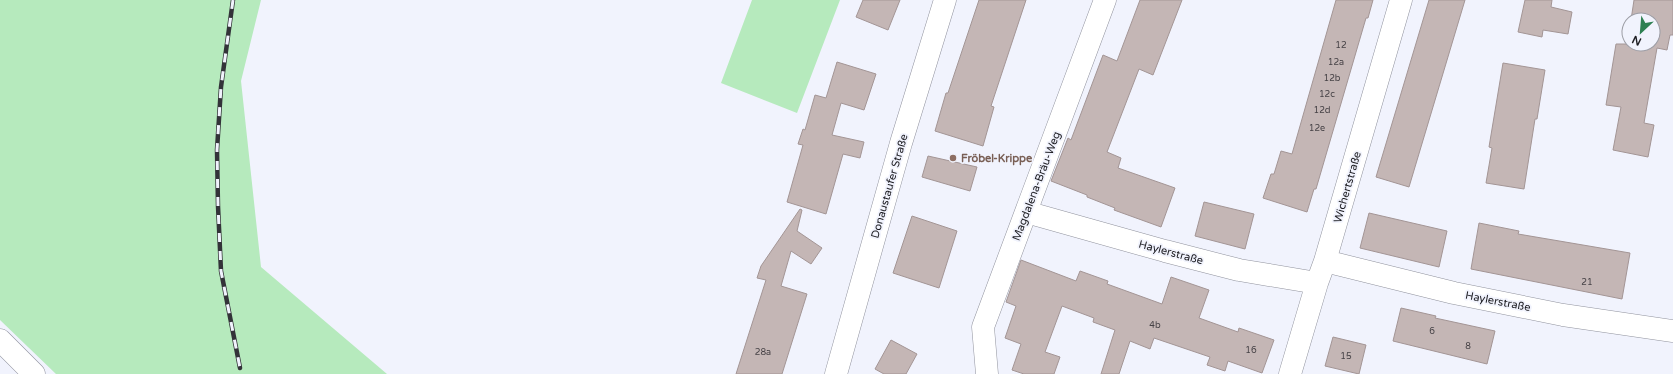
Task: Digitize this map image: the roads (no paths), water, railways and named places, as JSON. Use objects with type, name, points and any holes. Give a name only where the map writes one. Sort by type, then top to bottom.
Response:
[{"type":"street","name":"Donaustaufer Straße","points":[[836,374],[901,143],[945,0]]},
{"type":"street","name":"Magdalena-Bräu-Weg","points":[[986,374],[983,327],[997,286],[1105,0]]},
{"type":"street","name":"Wichertstraße","points":[[1290,374],[1402,0]]},
{"type":"street","name":"Haylerstraße","points":[[1026,212],[1239,270],[1317,283]]},
{"type":"street","name":"Haylerstraße","points":[[1325,261],[1454,292],[1563,315],[1673,331]]},
{"type":"street","points":[[0,340],[34,374]]},
{"type":"railway","points":[[233,0],[221,87],[217,150],[218,206],[221,271],[240,368]]},
{"type":"place","name":"Fröbel-Krippe","points":[[953,158]]}]
